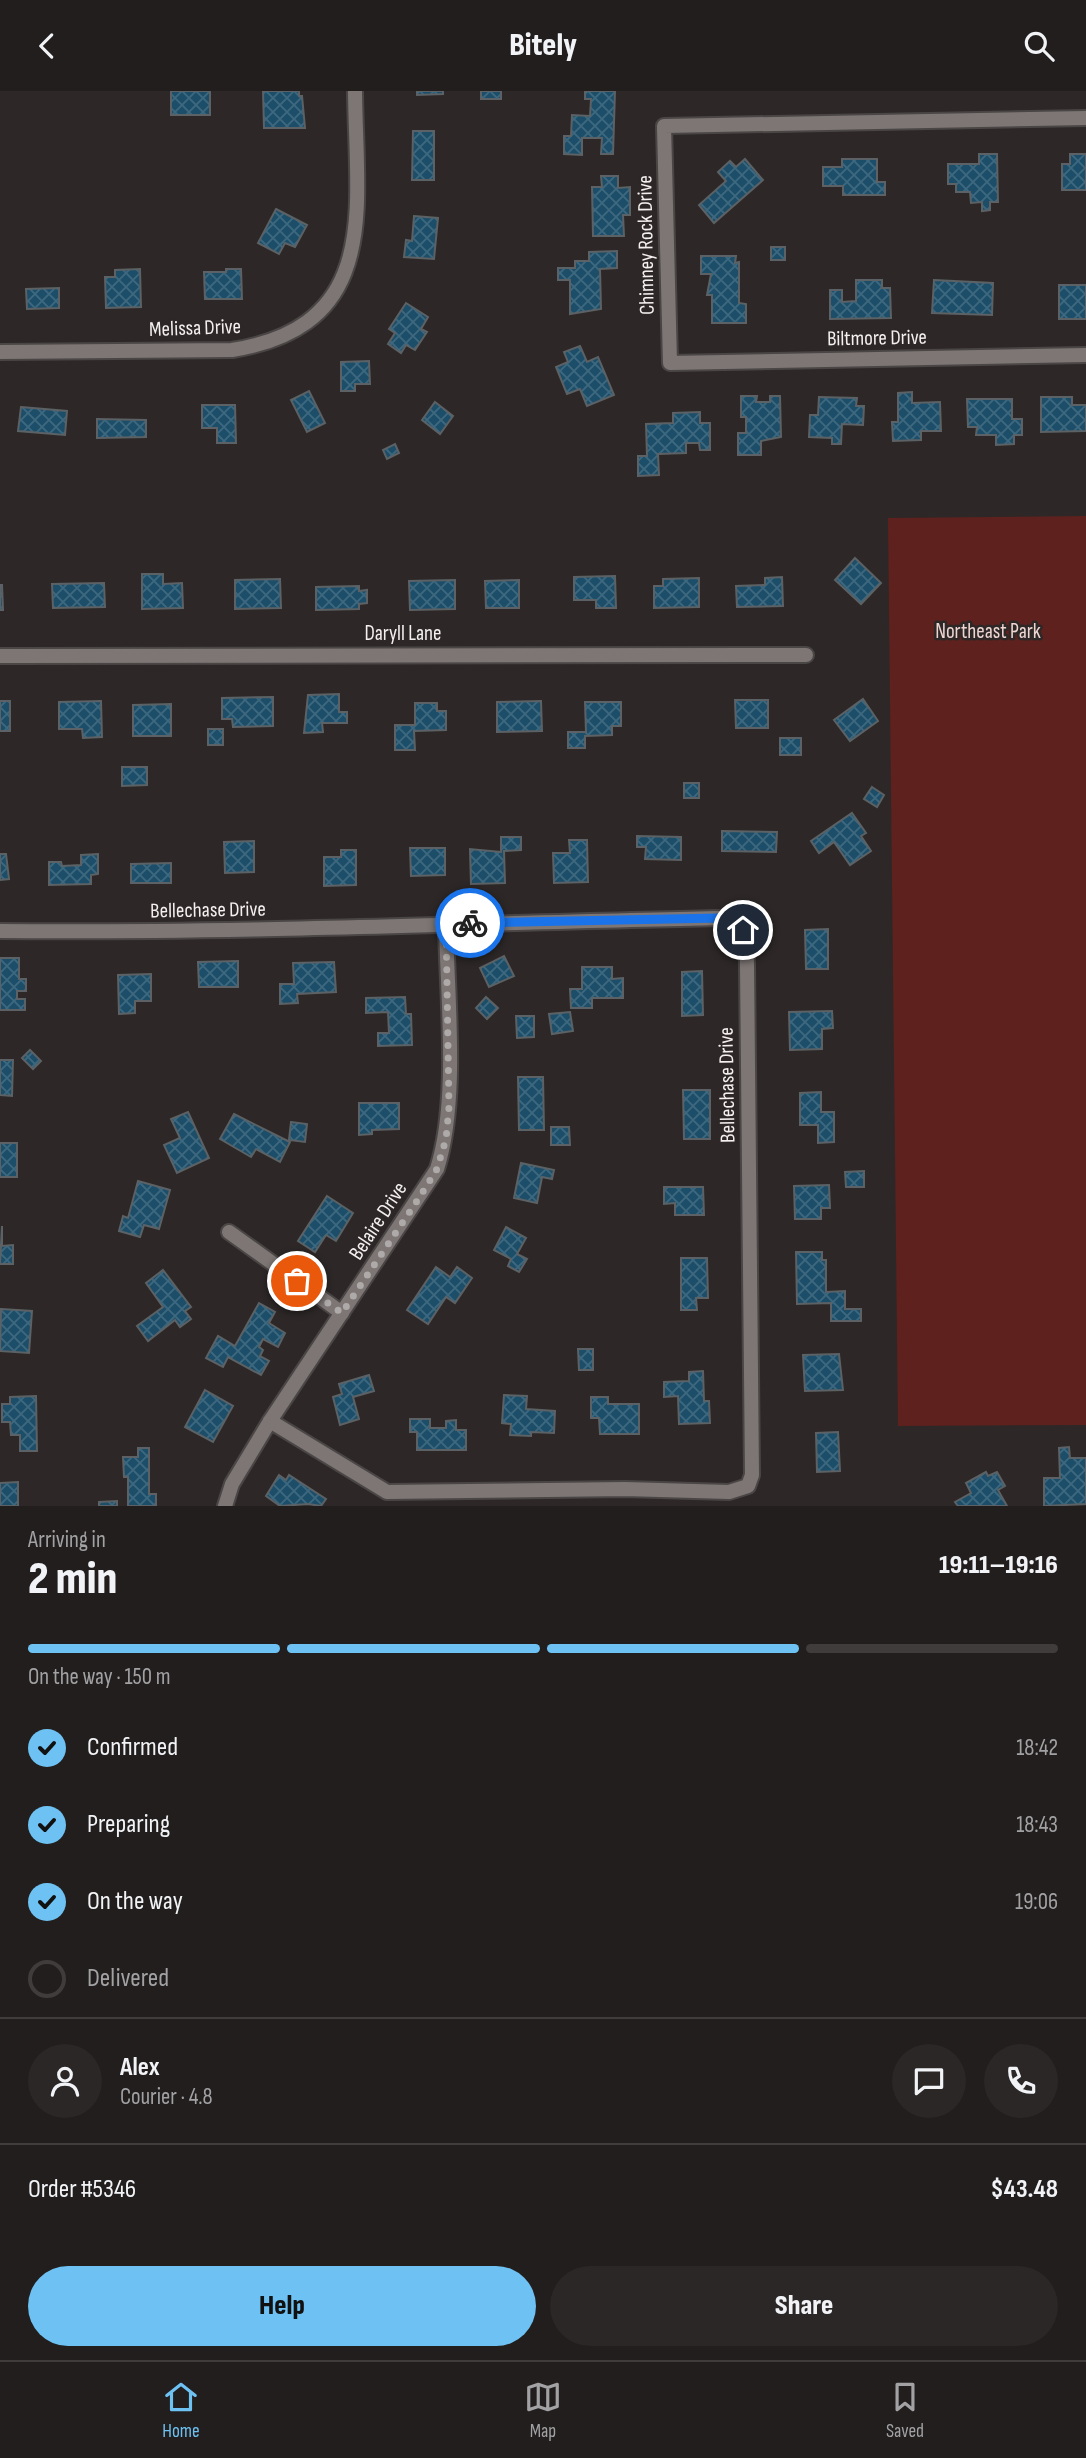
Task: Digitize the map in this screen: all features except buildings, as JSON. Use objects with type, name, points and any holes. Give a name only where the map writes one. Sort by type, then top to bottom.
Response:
[{"type":"street","name":"Melissa Drive","points":[[0,352],[232,350],[258,346],[303,327],[332,298],[352,258],[355,91]]},
{"type":"street","name":"Chimney Rock Drive","points":[[670,363],[664,126],[1086,118]]},
{"type":"street","name":"Biltmore Drive","points":[[670,363],[1086,355]]},
{"type":"street","name":"Daryll Lane","points":[[0,656],[806,655]]},
{"type":"street","name":"Bellechase Drive","points":[[0,931],[192,933],[446,923],[719,918],[736,923],[743,930],[747,964],[751,1266],[752,1475],[748,1486],[729,1492],[625,1489],[387,1492],[270,1421]]},
{"type":"street","name":"Belaire Drive","points":[[225,1506],[232,1484],[270,1421],[437,1169],[446,1139],[449,1107],[446,923]]},
{"type":"street","points":[[229,1232],[342,1313]]},
{"type":"green space","name":"Northeast Park","points":[[1086,516],[1086,1425],[898,1426],[888,518]]},
{"type":"way so far","points":[[297,1281],[342,1313],[437,1169],[446,1139],[449,1107],[446,923],[470,923]]},
{"type":"route","points":[[470,923],[719,918],[736,923],[743,930]]}]
